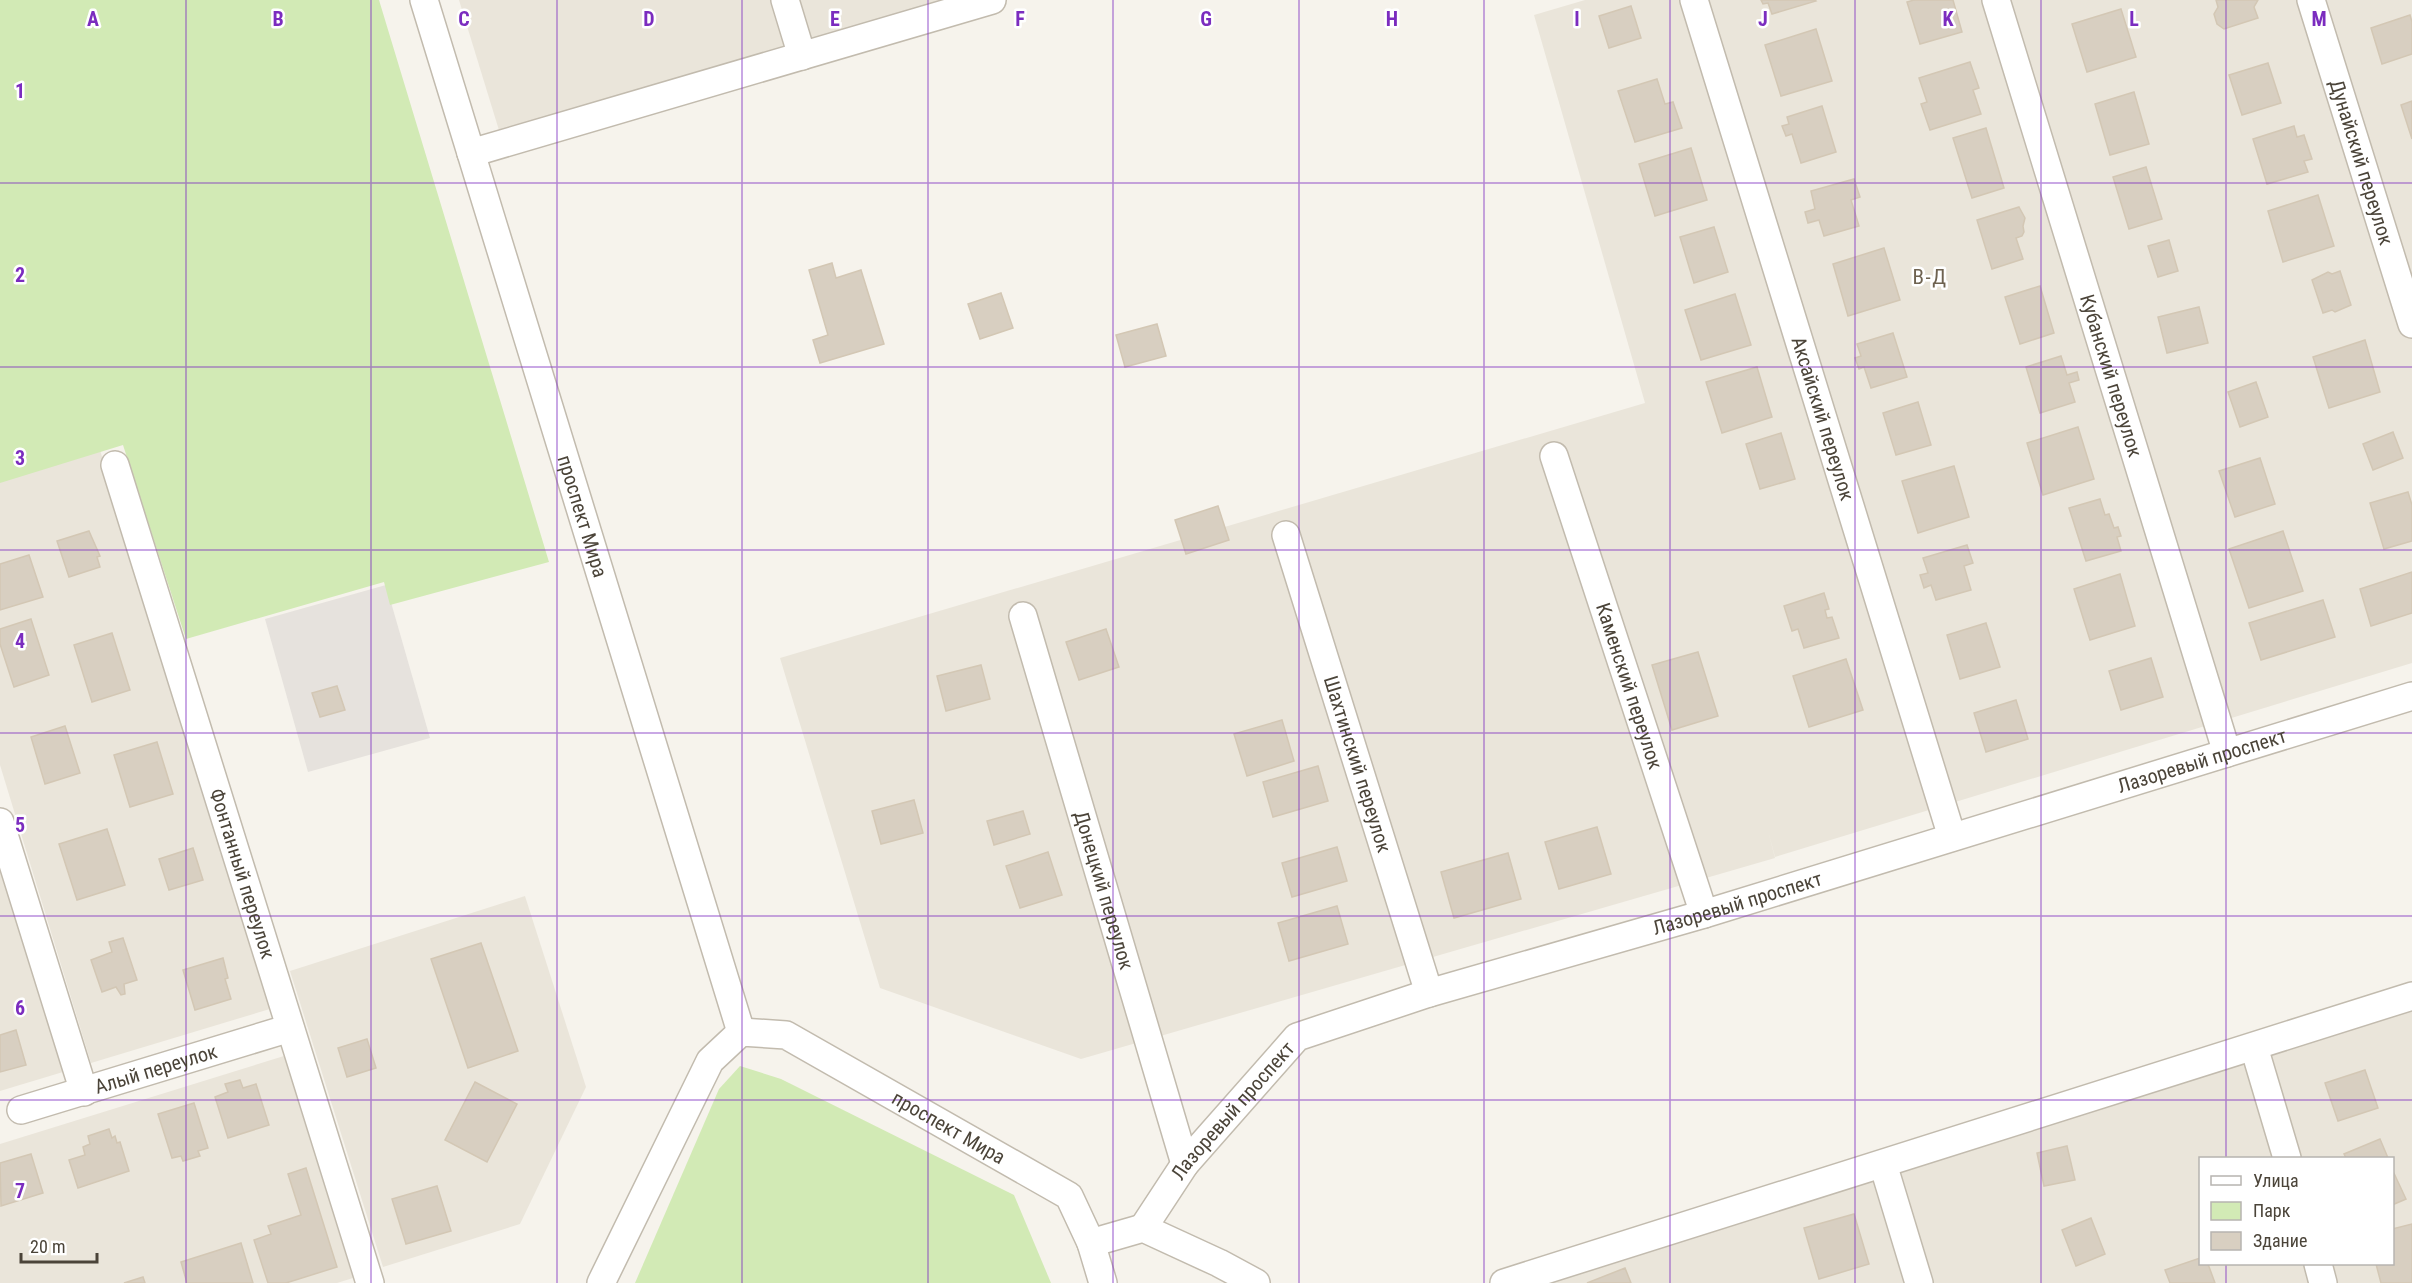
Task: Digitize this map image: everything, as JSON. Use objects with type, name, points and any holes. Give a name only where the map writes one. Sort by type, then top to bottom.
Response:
[{"type":"street","name":"проспект Мира","points":[[424,0],[741,1032],[786,1035],[1069,1196],[1091,1243],[1102,1283]]},
{"type":"street","points":[[785,0],[802,56]]},
{"type":"street","points":[[471,153],[992,0]]},
{"type":"street","name":"Аксайский переулок","points":[[1694,0],[1952,837]]},
{"type":"street","name":"Кубанский переулок","points":[[1996,0],[2227,753]]},
{"type":"street","name":"Дунайский переулок","points":[[2311,0],[2412,324]]},
{"type":"street","name":"Каменский переулок","points":[[1554,456],[1704,914]]},
{"type":"street","name":"Фонтанный переулок","points":[[115,465],[369,1283]]},
{"type":"street","name":"Шахтинский переулок","points":[[1287,535],[1428,993]]},
{"type":"street","name":"Донецкий переулок","points":[[1023,616],[1185,1164]]},
{"type":"street","name":"Лазоревый проспект","points":[[1143,1228],[1185,1164],[1297,1037],[1428,993],[1704,914],[2412,696]]},
{"type":"street","points":[[0,822],[84,1092]]},
{"type":"street","points":[[1515,1282],[2412,996]]},
{"type":"street","name":"Алый переулок","points":[[21,1110],[290,1028]]},
{"type":"street","points":[[600,1283],[710,1062],[741,1032]]},
{"type":"street","points":[[2254,1047],[2287,1157]]},
{"type":"street","points":[[1883,1164],[1920,1283]]},
{"type":"street","points":[[1091,1243],[1143,1228],[1247,1280]]},
{"type":"street","points":[[2319,1265],[2324,1283]]},
{"type":"shaded area","points":[[459,0],[970,0],[502,140]]},
{"type":"shaded area","points":[[1585,0],[2412,0],[2412,663],[1775,857],[1768,831],[1775,858],[1081,1059],[880,988],[780,658],[1645,403],[1534,15]]},
{"type":"shaded area","points":[[100,450],[270,1009],[91,1063],[0,765],[0,480]]},
{"type":"shaded area","points":[[386,585],[430,738],[308,772],[265,619]]},
{"type":"shaded area","points":[[0,867],[63,1072],[0,1091]]},
{"type":"shaded area","points":[[525,896],[586,1087],[520,1224],[383,1267],[290,971]]},
{"type":"shaded area","points":[[2412,1006],[2412,1283],[1551,1283],[1549,1275]]},
{"type":"shaded area","points":[[284,1056],[353,1278],[337,1283],[0,1283],[0,1144]]},
{"type":"green space","points":[[0,0],[379,0],[549,562],[390,605],[384,582],[186,639],[123,445],[0,483]]},
{"type":"green space","points":[[740,1066],[781,1079],[1014,1195],[1051,1283],[635,1283],[719,1089]]},
{"type":"building","points":[[1761,0],[1816,1],[1772,14],[1768,3],[1763,4]]},
{"type":"building","points":[[1953,0],[1962,32],[1920,44],[1907,2]]},
{"type":"building","points":[[2216,0],[2258,0],[2254,7],[2258,18],[2224,29],[2217,24],[2214,14],[2218,7]]},
{"type":"building","points":[[1631,6],[1641,38],[1609,48],[1599,16]]},
{"type":"building","points":[[2121,9],[2136,57],[2087,72],[2072,24]]},
{"type":"building","points":[[2410,15],[2412,54],[2382,64],[2371,28]]},
{"type":"building","points":[[1816,29],[1832,81],[1781,96],[1765,45]]},
{"type":"building","points":[[1970,62],[1979,88],[1973,90],[1981,114],[1930,130],[1921,104],[1927,102],[1919,78]]},
{"type":"building","points":[[2268,63],[2281,103],[2242,115],[2229,75]]},
{"type":"building","points":[[1657,79],[1665,104],[1673,102],[1682,128],[1635,142],[1618,91]]},
{"type":"building","points":[[2134,92],[2149,144],[2110,155],[2095,104]]},
{"type":"building","points":[[2412,101],[2412,139],[2401,105]]},
{"type":"building","points":[[1822,106],[1836,152],[1801,163],[1792,134],[1786,136],[1782,126],[1789,124],[1787,117]]},
{"type":"building","points":[[2294,126],[2297,137],[2304,135],[2312,159],[2304,161],[2308,172],[2267,184],[2253,139]]},
{"type":"building","points":[[1986,128],[2004,188],[1972,198],[1953,138]]},
{"type":"building","points":[[1691,148],[1707,200],[1655,216],[1639,164]]},
{"type":"building","points":[[2146,167],[2162,219],[2129,229],[2113,177]]},
{"type":"building","points":[[1854,179],[1860,197],[1851,200],[1859,226],[1824,236],[1819,220],[1808,223],[1805,212],[1815,209],[1811,191]]},
{"type":"building","points":[[2318,195],[2334,246],[2283,262],[2268,211]]},
{"type":"building","points":[[2019,207],[2025,218],[2024,232],[2022,236],[2016,238],[2023,259],[1992,269],[1977,220]]},
{"type":"building","points":[[1714,227],[1728,272],[1694,283],[1680,237]]},
{"type":"building","points":[[2169,240],[2178,271],[2158,277],[2148,246]]},
{"type":"building","points":[[1884,248],[1900,300],[1848,316],[1833,264]]},
{"type":"building","points":[[832,263],[836,278],[861,270],[884,344],[820,363],[813,340],[828,335],[809,270]]},
{"type":"building","points":[[2340,271],[2351,305],[2335,312],[2332,310],[2323,313],[2312,280],[2328,272],[2332,274]]},
{"type":"building","points":[[2040,286],[2054,333],[2020,344],[2005,297]]},
{"type":"building","points":[[1001,293],[1013,328],[980,339],[968,304]]},
{"type":"building","points":[[1735,294],[1751,345],[1701,360],[1685,310]]},
{"type":"building","points":[[2199,307],[2208,343],[2167,353],[2158,317]]},
{"type":"building","points":[[1157,324],[1166,356],[1125,367],[1116,335]]},
{"type":"building","points":[[1893,333],[1907,377],[1871,388],[1864,367],[1859,369],[1855,358],[1861,356],[1857,344]]},
{"type":"building","points":[[2365,340],[2380,392],[2329,408],[2313,357]]},
{"type":"building","points":[[2061,356],[2067,375],[2077,372],[2079,380],[2069,383],[2075,402],[2040,413],[2026,367]]},
{"type":"building","points":[[1757,367],[1772,417],[1722,433],[1706,382]]},
{"type":"building","points":[[2256,382],[2268,417],[2240,427],[2228,392]]},
{"type":"building","points":[[1918,402],[1931,445],[1896,455],[1883,413]]},
{"type":"building","points":[[2078,427],[2094,479],[2043,495],[2027,443]]},
{"type":"building","points":[[2393,432],[2403,458],[2373,470],[2363,444]]},
{"type":"building","points":[[1781,433],[1795,479],[1760,489],[1746,444]]},
{"type":"building","points":[[2260,458],[2275,504],[2235,517],[2219,471]]},
{"type":"building","points":[[1954,466],[1969,517],[1918,533],[1902,481]]},
{"type":"building","points":[[2408,492],[2412,505],[2412,541],[2384,549],[2370,503]]},
{"type":"building","points":[[2100,499],[2105,515],[2109,514],[2114,528],[2118,527],[2121,536],[2117,537],[2121,551],[2086,561],[2069,508]]},
{"type":"building","points":[[1218,506],[1229,540],[1186,554],[1175,520]]},
{"type":"building","points":[[89,531],[100,556],[97,557],[100,567],[69,577],[57,541]]},
{"type":"building","points":[[2283,531],[2303,591],[2249,608],[2229,549]]},
{"type":"building","points":[[1967,545],[1973,563],[1964,566],[1971,590],[1936,600],[1931,585],[1924,588],[1920,575],[1928,573],[1923,558]]},
{"type":"building","points":[[29,555],[43,597],[0,610],[0,564]]},
{"type":"building","points":[[2412,572],[2412,613],[2371,626],[2360,589]]},
{"type":"building","points":[[2120,574],[2135,626],[2090,640],[2074,589]]},
{"type":"building","points":[[1824,593],[1829,609],[1825,610],[1827,618],[1832,617],[1839,638],[1804,648],[1798,629],[1792,631],[1784,606]]},
{"type":"building","points":[[2323,600],[2335,637],[2261,660],[2249,623]]},
{"type":"building","points":[[31,619],[49,675],[14,687],[0,644],[0,629]]},
{"type":"building","points":[[1986,623],[2000,667],[1960,679],[1947,635]]},
{"type":"building","points":[[1106,629],[1119,667],[1079,680],[1066,642]]},
{"type":"building","points":[[112,633],[130,690],[92,702],[74,645]]},
{"type":"building","points":[[1698,652],[1718,716],[1672,730],[1652,665]]},
{"type":"building","points":[[2151,658],[2163,697],[2121,710],[2109,671]]},
{"type":"building","points":[[1846,659],[1863,710],[1809,727],[1793,676]]},
{"type":"building","points":[[981,665],[990,699],[946,711],[937,676]]},
{"type":"building","points":[[337,686],[345,710],[320,717],[312,693]]},
{"type":"building","points":[[2016,700],[2028,739],[1986,752],[1974,713]]},
{"type":"building","points":[[1282,720],[1294,761],[1247,776],[1234,734]]},
{"type":"building","points":[[65,726],[80,773],[45,784],[31,737]]},
{"type":"building","points":[[157,742],[173,794],[130,807],[114,755]]},
{"type":"building","points":[[1318,766],[1328,801],[1273,817],[1263,782]]},
{"type":"building","points":[[914,800],[923,833],[881,844],[872,811]]},
{"type":"building","points":[[1023,811],[1030,834],[994,845],[987,821]]},
{"type":"building","points":[[1597,827],[1611,874],[1559,889],[1545,842]]},
{"type":"building","points":[[107,829],[125,885],[77,900],[59,844]]},
{"type":"building","points":[[1337,847],[1347,881],[1292,897],[1282,863]]},
{"type":"building","points":[[193,848],[203,880],[169,890],[159,859]]},
{"type":"building","points":[[1048,852],[1062,895],[1020,908],[1006,866]]},
{"type":"building","points":[[1508,853],[1521,899],[1454,918],[1441,872]]},
{"type":"building","points":[[1337,906],[1348,944],[1289,961],[1278,923]]},
{"type":"building","points":[[123,938],[137,980],[124,984],[125,994],[121,995],[116,987],[102,992],[91,960],[112,952],[109,942]]},
{"type":"building","points":[[481,943],[518,1051],[468,1068],[431,959]]},
{"type":"building","points":[[223,958],[228,978],[225,979],[231,999],[195,1010],[183,970]]},
{"type":"building","points":[[16,1030],[26,1065],[0,1072],[0,1035]]},
{"type":"building","points":[[367,1039],[376,1068],[347,1077],[338,1048]]},
{"type":"building","points":[[2365,1070],[2378,1108],[2338,1121],[2325,1083]]},
{"type":"building","points":[[240,1080],[243,1088],[256,1084],[269,1125],[228,1138],[215,1097],[228,1092],[225,1084]]},
{"type":"building","points":[[475,1082],[517,1104],[487,1162],[445,1140]]},
{"type":"building","points":[[194,1103],[208,1148],[198,1151],[200,1156],[183,1161],[181,1156],[172,1158],[158,1114]]},
{"type":"building","points":[[109,1129],[112,1138],[115,1136],[117,1143],[120,1142],[129,1171],[78,1188],[69,1160],[85,1155],[83,1147],[90,1144],[88,1136]]},
{"type":"building","points":[[2380,1139],[2388,1157],[2346,1157],[2344,1154]]},
{"type":"building","points":[[2067,1146],[2075,1180],[2044,1186],[2037,1153]]},
{"type":"building","points":[[31,1154],[43,1193],[1,1206],[0,1163]]},
{"type":"building","points":[[306,1168],[337,1267],[286,1283],[268,1283],[254,1240],[271,1234],[268,1226],[301,1215],[288,1174]]},
{"type":"building","points":[[2394,1173],[2406,1199],[2394,1204]]},
{"type":"building","points":[[437,1186],[451,1231],[406,1244],[392,1199]]},
{"type":"building","points":[[1854,1214],[1869,1264],[1819,1279],[1804,1228]]},
{"type":"building","points":[[2091,1218],[2105,1254],[2076,1266],[2062,1230]]},
{"type":"building","points":[[2412,1224],[2412,1283],[2381,1283],[2376,1265],[2394,1265],[2394,1228]]},
{"type":"building","points":[[241,1243],[253,1283],[187,1283],[181,1262]]},
{"type":"building","points":[[2199,1258],[2199,1265],[2208,1265],[2215,1283],[2170,1283],[2165,1270]]},
{"type":"building","points":[[1625,1268],[1631,1283],[1587,1283]]},
{"type":"building","points":[[143,1277],[145,1283],[124,1283]]},
{"type":"district","name":"В-Д","points":[[1930,277]]}]
